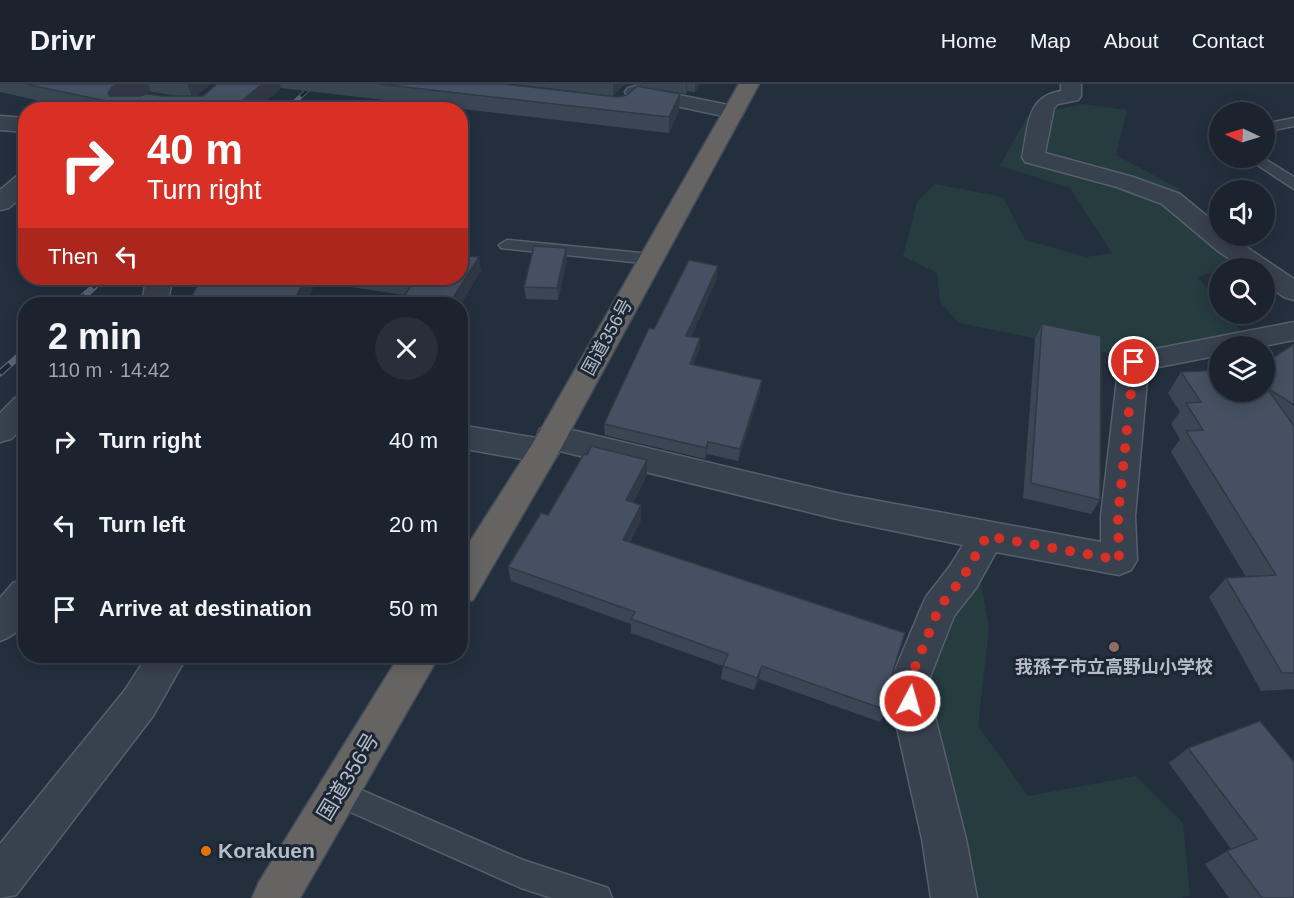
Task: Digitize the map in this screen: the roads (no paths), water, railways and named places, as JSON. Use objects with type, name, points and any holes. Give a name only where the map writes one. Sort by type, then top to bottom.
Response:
[{"type":"highway","name":"国道356号","points":[[468,576],[547,444],[749,84]]},
{"type":"highway","name":"国道356号","points":[[275,898],[416,663]]},
{"type":"street","points":[[1071,84],[1071,96],[1051,99],[1044,106],[1033,157],[1125,182],[1171,199],[1227,246],[1245,258]]},
{"type":"street","points":[[619,105],[631,92],[733,112]]},
{"type":"street","points":[[0,123],[18,124]]},
{"type":"street","points":[[1275,278],[1294,291]]},
{"type":"street","points":[[468,437],[547,444],[841,507],[1119,560],[1118,516],[1134,362],[1294,331]]},
{"type":"street","points":[[0,431],[18,414]]},
{"type":"street","points":[[954,898],[944,839],[910,701],[909,682],[939,608],[963,577],[987,536]]},
{"type":"street","points":[[0,625],[18,604]]},
{"type":"street","points":[[0,879],[139,703],[164,663]]},
{"type":"lane","points":[[1275,126],[1294,122]]},
{"type":"lane","points":[[1269,168],[1294,184]]},
{"type":"lane","points":[[507,245],[651,259]]},
{"type":"lane","points":[[338,793],[521,874],[598,898]]},
{"type":"railway","points":[[295,102],[314,84]]},
{"type":"railway","points":[[93,288],[96,285]]},
{"type":"railway","points":[[83,297],[94,287]]},
{"type":"railway","points":[[0,373],[18,357]]},
{"type":"place","name":"我孫子市立高野山小学校","points":[[1114,647]]},
{"type":"place","name":"Korakuen","points":[[206,851]]}]
